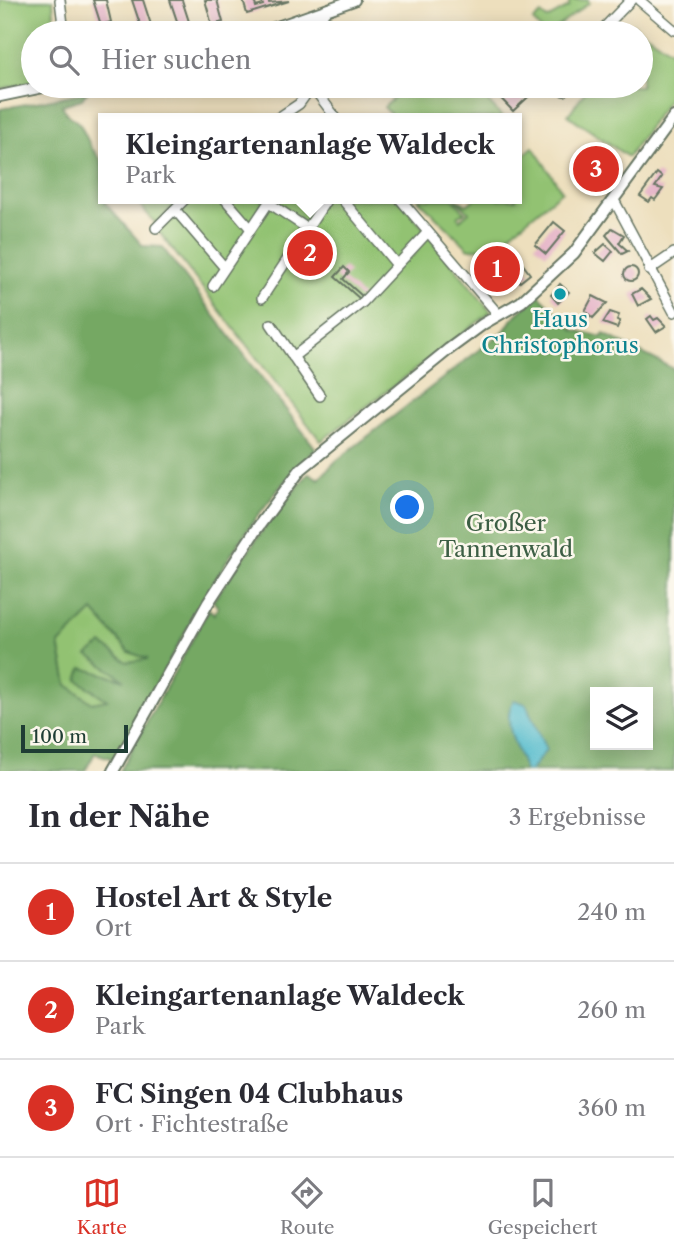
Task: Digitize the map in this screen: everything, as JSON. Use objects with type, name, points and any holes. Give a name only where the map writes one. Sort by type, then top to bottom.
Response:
[{"type":"main road","points":[[309,21],[324,11],[354,0]]},
{"type":"main road","points":[[0,96],[21,91]]},
{"type":"main road","points":[[113,771],[208,603],[254,531],[301,469],[449,349],[498,314],[521,302],[574,253],[671,122]]},
{"type":"street","points":[[60,0],[63,21]]},
{"type":"street","points":[[611,21],[631,0]]},
{"type":"street","points":[[639,0],[674,30]]},
{"type":"street","points":[[286,113],[303,98]]},
{"type":"street","points":[[320,98],[329,113]]},
{"type":"street","points":[[614,201],[674,312]]},
{"type":"street","points":[[156,228],[180,204]]},
{"type":"street","points":[[229,204],[251,229]]},
{"type":"street","points":[[213,286],[268,204]]},
{"type":"street","points":[[274,204],[308,229]]},
{"type":"street","points":[[262,298],[324,204]]},
{"type":"street","points":[[346,204],[397,265]]},
{"type":"street","points":[[404,204],[498,314]]},
{"type":"street","points":[[177,212],[225,268]]},
{"type":"street","points":[[293,358],[363,302],[428,232]]},
{"type":"street","points":[[649,270],[674,253]]},
{"type":"street","points":[[271,324],[320,396]]},
{"type":"green space","points":[[0,0],[53,0],[54,21],[21,21],[21,85],[0,89]]},
{"type":"green space","points":[[569,0],[588,0],[589,3],[566,21],[533,21],[541,14],[547,19],[569,7]]},
{"type":"green space","points":[[653,38],[674,53],[674,91],[628,157],[568,115],[580,98],[653,98]]},
{"type":"green space","points":[[56,98],[83,98],[62,105],[66,113],[80,124],[98,156],[98,204],[106,204],[143,246],[162,247],[316,449],[259,514],[233,552],[184,633],[120,752],[113,759],[95,753],[85,771],[0,771],[0,109]],"holes":[[[93,611],[129,652],[148,659],[127,662],[102,644],[88,655],[125,680],[82,668],[78,680],[107,700],[92,703],[67,685],[59,644]]]},
{"type":"green space","points":[[394,98],[485,98],[498,113],[389,113],[384,107]]},
{"type":"green space","points":[[533,147],[562,191],[486,254],[480,248],[469,249],[423,204],[458,204],[465,212],[458,217],[460,220],[469,212],[461,204],[522,204],[522,157]]},
{"type":"green space","points":[[139,204],[175,204],[156,224]]},
{"type":"green space","points":[[180,204],[404,204],[491,312],[321,441],[156,228]]},
{"type":"green space","name":"Großer Tannenwald","points":[[539,295],[574,330],[602,337],[604,334],[674,369],[674,771],[530,771],[546,750],[510,727],[525,771],[120,771],[209,609],[214,614],[218,607],[213,601],[275,513],[309,473],[319,479],[336,461],[505,330],[512,319]]},
{"type":"green space","points":[[93,611],[129,652],[150,660],[127,662],[128,681],[108,700],[92,703],[67,684],[59,644]]},
{"type":"water","points":[[514,700],[526,704],[546,750],[530,771],[525,771],[509,726],[510,708]]},
{"type":"building","points":[[93,0],[106,0],[111,21],[100,21]]},
{"type":"building","points":[[132,0],[143,0],[150,21],[139,21]]},
{"type":"building","points":[[170,0],[182,0],[189,21],[177,21]]},
{"type":"building","points":[[205,0],[217,0],[223,21],[211,21]]},
{"type":"building","points":[[243,0],[254,0],[256,7],[263,5],[261,0],[268,0],[269,3],[289,1],[247,14]]},
{"type":"building","points":[[501,98],[527,98],[513,111]]},
{"type":"building","points":[[595,155],[610,166],[597,183],[582,173]]},
{"type":"building","points":[[657,173],[662,177],[655,187],[663,189],[655,200],[652,198],[649,202],[640,196]]},
{"type":"building","points":[[554,222],[565,231],[546,254],[535,245]]},
{"type":"building","points":[[612,228],[624,235],[619,243],[628,251],[622,254],[606,235]]},
{"type":"building","points":[[605,244],[613,251],[605,261],[595,253]]},
{"type":"building","points":[[513,251],[530,274],[520,282],[510,268],[485,286],[477,275]]},
{"type":"building","points":[[344,267],[349,272],[343,279],[362,296],[360,299],[335,277]]},
{"type":"building","points":[[631,267],[636,269],[636,279],[631,281],[626,279],[624,274],[626,269]]},
{"type":"building","name":"Haus Christophorus","points":[[560,284],[569,292],[558,303],[551,295]]},
{"type":"building","points":[[641,289],[651,299],[638,306],[632,294]]},
{"type":"building","points":[[593,296],[607,303],[593,318],[585,311]]},
{"type":"building","points":[[610,312],[619,315],[617,328],[603,323]]},
{"type":"building","points":[[651,316],[654,320],[658,318],[666,326],[656,332],[647,319]]},
{"type":"place","name":"FC Singen 04 Clubhaus","points":[[596,169]]},
{"type":"place","name":"Kleingartenanlage Waldeck","points":[[310,253]]},
{"type":"place","name":"Hostel Art & Style","points":[[497,269]]},
{"type":"place","name":"Haus Christophorus","points":[[560,294]]}]
